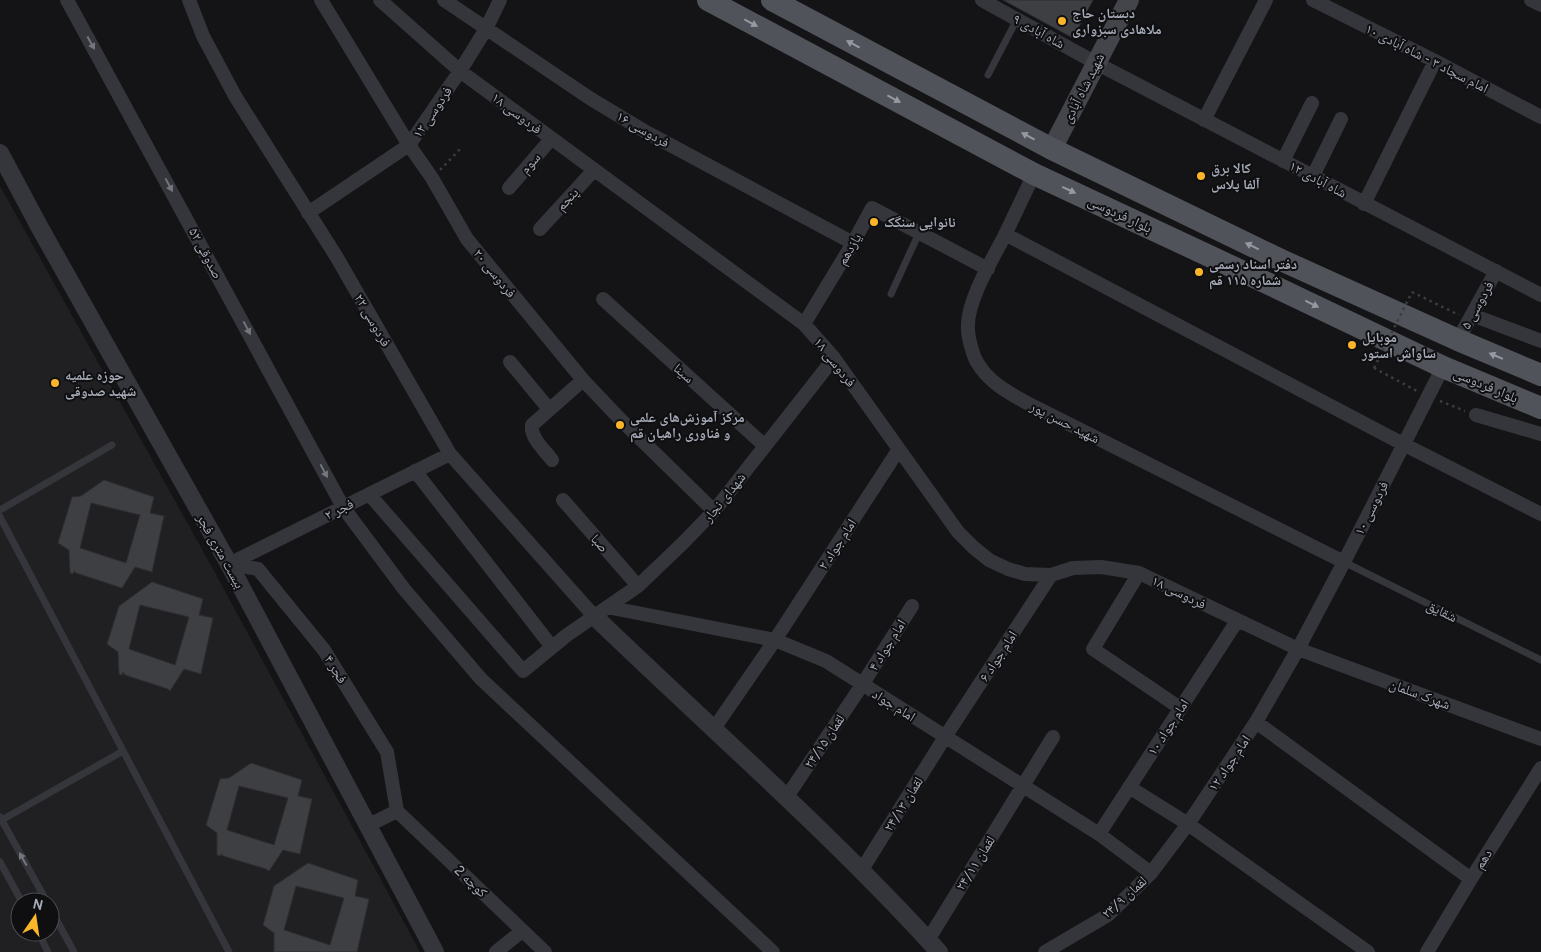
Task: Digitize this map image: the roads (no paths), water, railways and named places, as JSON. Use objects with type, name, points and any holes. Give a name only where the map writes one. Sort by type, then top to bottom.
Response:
[{"type":"main road","name":"بلوار فردوسی","points":[[708,0],[1034,174],[1443,367],[1541,408]]},
{"type":"main road","name":"بلوار فردوسی","points":[[772,0],[1052,149],[1282,260],[1458,340],[1541,375]]},
{"type":"main road","name":"شهید شاه آبادی","points":[[1052,149],[1129,0]]},
{"type":"street","name":"صدوقی ۵۲","points":[[67,0],[343,507],[404,589],[481,679],[766,950]]},
{"type":"street","name":"فردوسی ۲۲","points":[[189,0],[204,36],[235,96],[336,256],[450,454],[600,611]]},
{"type":"street","name":"فردوسی ۲۰","points":[[320,0],[409,145],[432,178],[467,239],[583,380],[620,419],[714,510]]},
{"type":"street","name":"فردوسی ۱۸","points":[[380,0],[460,71],[804,324],[834,358],[958,532],[972,547],[989,560],[1024,574],[1051,575],[1073,568],[1101,566],[1139,573],[1298,649]]},
{"type":"street","name":"فردوسی ۱۶","points":[[444,0],[591,99],[646,132],[853,243]]},
{"type":"street","name":"فردوسی ۱۲","points":[[308,213],[409,145],[460,71],[486,29],[500,0]]},
{"type":"street","name":"شاه آبادی ۹","points":[[982,0],[1002,5],[1017,18],[1096,63]]},
{"type":"street","points":[[1204,120],[1266,0]]},
{"type":"street","name":"امام سجاد ۳ - شاه آبادی ۱۰","points":[[1313,0],[1436,61],[1541,117]]},
{"type":"street","points":[[1531,0],[1541,5]]},
{"type":"street","points":[[1364,204],[1436,61]]},
{"type":"street","name":"شاه آبادی ۱۲","points":[[1096,63],[1541,295]]},
{"type":"street","points":[[1282,161],[1312,103]]},
{"type":"street","points":[[1313,176],[1341,119]]},
{"type":"street","name":"سوم","points":[[509,188],[551,138]]},
{"type":"street","name":"بیست متری فجر","points":[[0,153],[228,564],[435,952]]},
{"type":"street","name":"پنجم","points":[[540,229],[594,170]]},
{"type":"street","name":"شهید حسن پور","points":[[1034,174],[971,307],[968,328],[977,362],[988,377],[1005,391],[1027,404],[1344,562]]},
{"type":"street","name":"یازدهم","points":[[804,324],[872,208],[988,269]]},
{"type":"street","points":[[1005,234],[1403,444],[1541,514]]},
{"type":"street","name":"فردوسی ۵","points":[[1458,340],[1496,271]]},
{"type":"street","name":"سینا","points":[[603,299],[765,446]]},
{"type":"street","points":[[1470,317],[1541,341]]},
{"type":"street","name":"شهدای نجار","points":[[369,494],[523,671],[600,611],[638,586],[683,544],[714,510],[834,358]]},
{"type":"street","points":[[510,362],[550,409]]},
{"type":"street","name":"فردوسی ۱۰","points":[[1298,649],[1443,367]]},
{"type":"street","points":[[552,460],[533,435],[532,425],[583,380]]},
{"type":"street","points":[[1476,415],[1541,434]]},
{"type":"street","name":"امام جواد ۲","points":[[713,730],[775,640],[899,448]]},
{"type":"street","name":"فجر ۲","points":[[228,564],[450,454]]},
{"type":"street","points":[[415,471],[552,647]]},
{"type":"street","name":"صبا","points":[[563,500],[638,586]]},
{"type":"street","name":"فجر ۴","points":[[228,564],[258,569],[324,650],[387,752],[397,811]]},
{"type":"street","points":[[1139,573],[1093,649],[1180,708]]},
{"type":"street","name":"امام جواد ۶","points":[[945,737],[1051,575]]},
{"type":"street","name":"امام جواد ۴","points":[[862,685],[912,606]]},
{"type":"street","points":[[600,611],[713,730],[861,871],[933,946]]},
{"type":"street","name":"امام جواد","points":[[600,611],[775,640],[801,649],[826,661],[1099,834],[1151,873]]},
{"type":"street","name":"امام جواد ۱۰","points":[[1099,834],[1237,620]]},
{"type":"street","name":"امام جواد ۱۲","points":[[1151,873],[1188,824],[1256,722],[1298,649]]},
{"type":"street","name":"شهرک سلمان","points":[[1298,649],[1541,738]]},
{"type":"street","name":"لقمان ۲۴/۱۵","points":[[786,798],[862,685]]},
{"type":"street","points":[[1256,722],[1470,879]]},
{"type":"street","name":"لقمان ۲۴/۱۳","points":[[861,871],[945,737]]},
{"type":"street","name":"لقمان ۲۴/۱۱","points":[[933,946],[1022,786],[1053,737]]},
{"type":"street","name":"دهم","points":[[1427,952],[1470,879],[1541,768]]},
{"type":"street","points":[[1129,787],[1188,824],[1368,952]]},
{"type":"street","points":[[367,826],[397,811]]},
{"type":"street","name":"کوچه 2","points":[[397,811],[545,952]]},
{"type":"street","name":"لقمان ۲۴/۹","points":[[1045,952],[1108,915],[1151,873]]},
{"type":"street","points":[[496,952],[522,931]]},
{"type":"lane","points":[[988,75],[1017,18]]},
{"type":"lane","points":[[891,294],[919,233]]},
{"type":"lane","points":[[0,510],[112,445]]},
{"type":"lane","points":[[0,517],[229,952]]},
{"type":"lane","name":"شقایق","points":[[1344,562],[1541,660]]},
{"type":"lane","points":[[41,892],[1,819],[123,751]]},
{"type":"lane","points":[[0,862],[16,892]]},
{"type":"lane","points":[[60,926],[74,952]]},
{"type":"place","name":"دبستان حاج ملاهادی سبزواری","points":[[1062,21]]},
{"type":"place","name":"کالا برق آلفا پلاس","points":[[1201,176]]},
{"type":"place","name":"نانوایی سنگک","points":[[874,222]]},
{"type":"place","name":"دفتر اسناد رسمی شماره ۱۱۵ قم","points":[[1199,272]]},
{"type":"place","name":"موبایل ساواش استور","points":[[1352,345]]},
{"type":"place","name":"حوزه علمیه شهید صدوقی","points":[[55,383]]},
{"type":"place","name":"مرکز آموزش‌های علمی و فناوری راهیان قم","points":[[620,425]]}]
